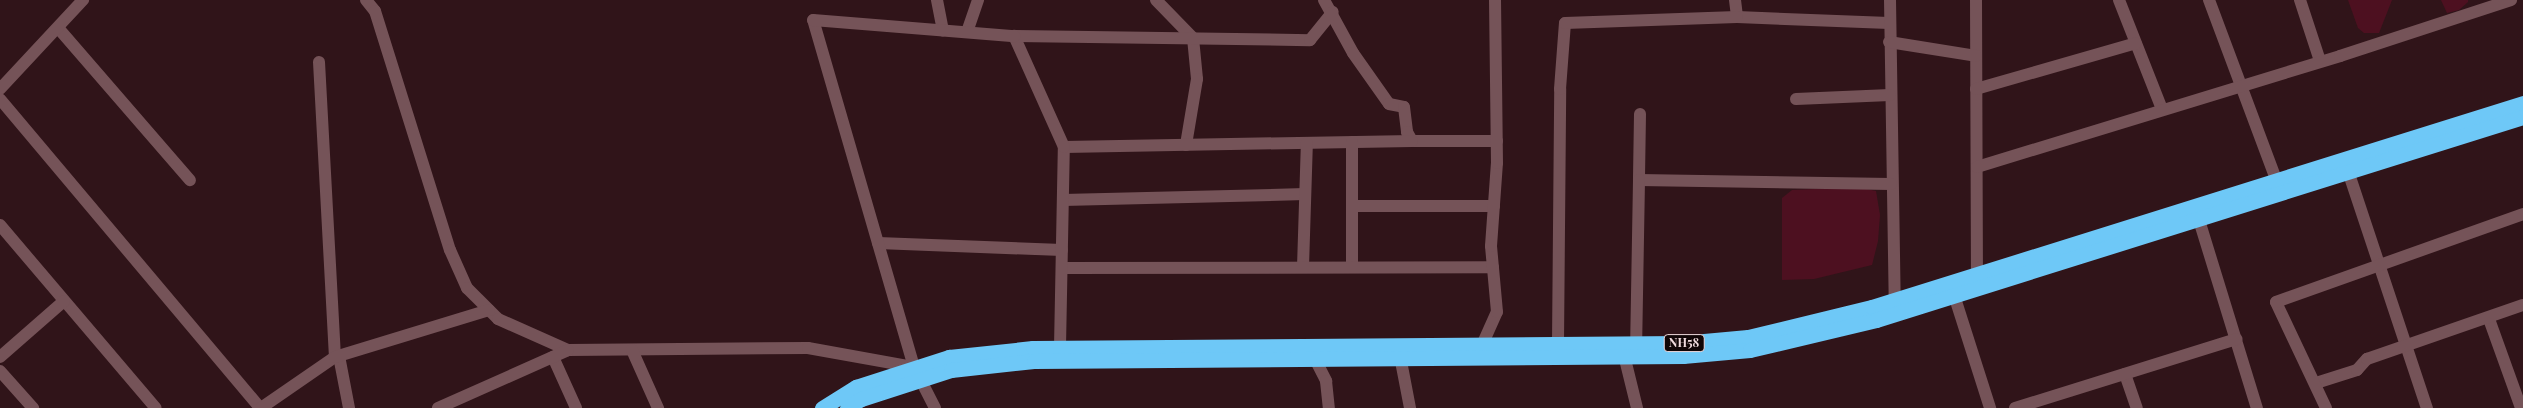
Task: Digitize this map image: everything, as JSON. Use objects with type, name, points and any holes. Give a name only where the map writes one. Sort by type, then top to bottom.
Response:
[{"type":"highway","name":"NH58","points":[[1895,307],[1954,295],[2199,220],[2280,188],[2523,103]]},
{"type":"highway","name":"NH58","points":[[822,408],[856,387],[917,373],[1034,361],[1400,356],[1558,343],[1683,356],[1750,350],[1895,307],[1977,275],[2280,188],[2349,174],[2523,117]]},
{"type":"highway","name":"NH58","points":[[846,408],[949,357],[1060,347],[1633,351]]},
{"type":"street","points":[[0,89],[59,29],[83,0]]},
{"type":"street","points":[[366,0],[375,11],[450,250],[467,288],[498,319],[568,350],[808,348],[917,373]]},
{"type":"street","points":[[937,0],[944,30]]},
{"type":"street","points":[[968,32],[978,0]]},
{"type":"street","points":[[1156,0],[1193,38],[1197,79],[1186,145]]},
{"type":"street","points":[[1324,0],[1333,12],[1353,53],[1389,104],[1404,107],[1407,132],[1412,141]]},
{"type":"street","points":[[1483,350],[1497,312],[1493,267],[1497,141],[1495,0]]},
{"type":"street","points":[[1735,0],[1737,17]]},
{"type":"street","points":[[1890,0],[1891,184],[1895,307]]},
{"type":"street","points":[[2119,0],[2162,109]]},
{"type":"street","points":[[2209,0],[2239,85],[2280,188]]},
{"type":"street","points":[[2300,0],[2320,61]]},
{"type":"street","points":[[1976,166],[2320,61],[2482,4],[2511,0]]},
{"type":"street","points":[[1977,275],[1976,56],[1979,1]]},
{"type":"street","points":[[935,408],[917,373],[813,20],[1014,36],[1310,40],[1333,12]]},
{"type":"street","points":[[1558,343],[1560,89],[1565,23],[1737,17],[1889,23]]},
{"type":"street","points":[[59,29],[190,180]]},
{"type":"street","points":[[1014,36],[1064,147],[1060,347]]},
{"type":"street","points":[[1889,42],[1976,56]]},
{"type":"street","points":[[1976,88],[2136,43]]},
{"type":"street","points":[[319,62],[337,356],[349,408]]},
{"type":"street","points":[[1796,98],[1890,95]]},
{"type":"street","points":[[0,99],[260,408],[337,356],[489,310]]},
{"type":"street","points":[[1638,408],[1633,351],[1640,114]]},
{"type":"street","points":[[1064,147],[1497,141]]},
{"type":"street","points":[[1352,142],[1352,267]]},
{"type":"street","points":[[1303,267],[1307,143]]},
{"type":"street","points":[[2349,174],[2427,408]]},
{"type":"street","points":[[1639,180],[1891,184]]},
{"type":"street","points":[[1063,200],[1305,194]]},
{"type":"street","points":[[1352,206],[1494,206]]},
{"type":"street","points":[[2326,408],[2316,383],[2276,302],[2523,214]]},
{"type":"street","points":[[2199,220],[2257,408]]},
{"type":"street","points":[[0,225],[156,408]]},
{"type":"street","points":[[878,243],[1062,250]]},
{"type":"street","points":[[1062,268],[1493,267]]},
{"type":"street","points":[[1954,295],[1990,408]]},
{"type":"street","points":[[0,357],[64,301]]},
{"type":"street","points":[[2316,383],[2357,370],[2367,359],[2523,306]]},
{"type":"street","points":[[2489,319],[2520,394],[2520,408]]},
{"type":"street","points":[[2015,408],[2236,339]]},
{"type":"street","points":[[438,408],[568,350]]},
{"type":"street","points":[[632,350],[658,408]]},
{"type":"street","points":[[1400,356],[1410,408]]},
{"type":"street","points":[[553,357],[576,408]]},
{"type":"street","points":[[1314,357],[1326,381],[1329,408]]},
{"type":"street","points":[[0,371],[33,408]]},
{"type":"street","points":[[2125,374],[2137,408]]},
{"type":"shaded area","points":[[2348,0],[2392,0],[2379,33],[2364,33],[2358,28]]},
{"type":"shaded area","points":[[2441,0],[2468,0],[2468,2],[2459,10],[2447,13]]},
{"type":"shaded area","points":[[1857,187],[1876,191],[1880,215],[1878,241],[1872,265],[1814,279],[1782,280],[1782,198],[1792,190]]}]
